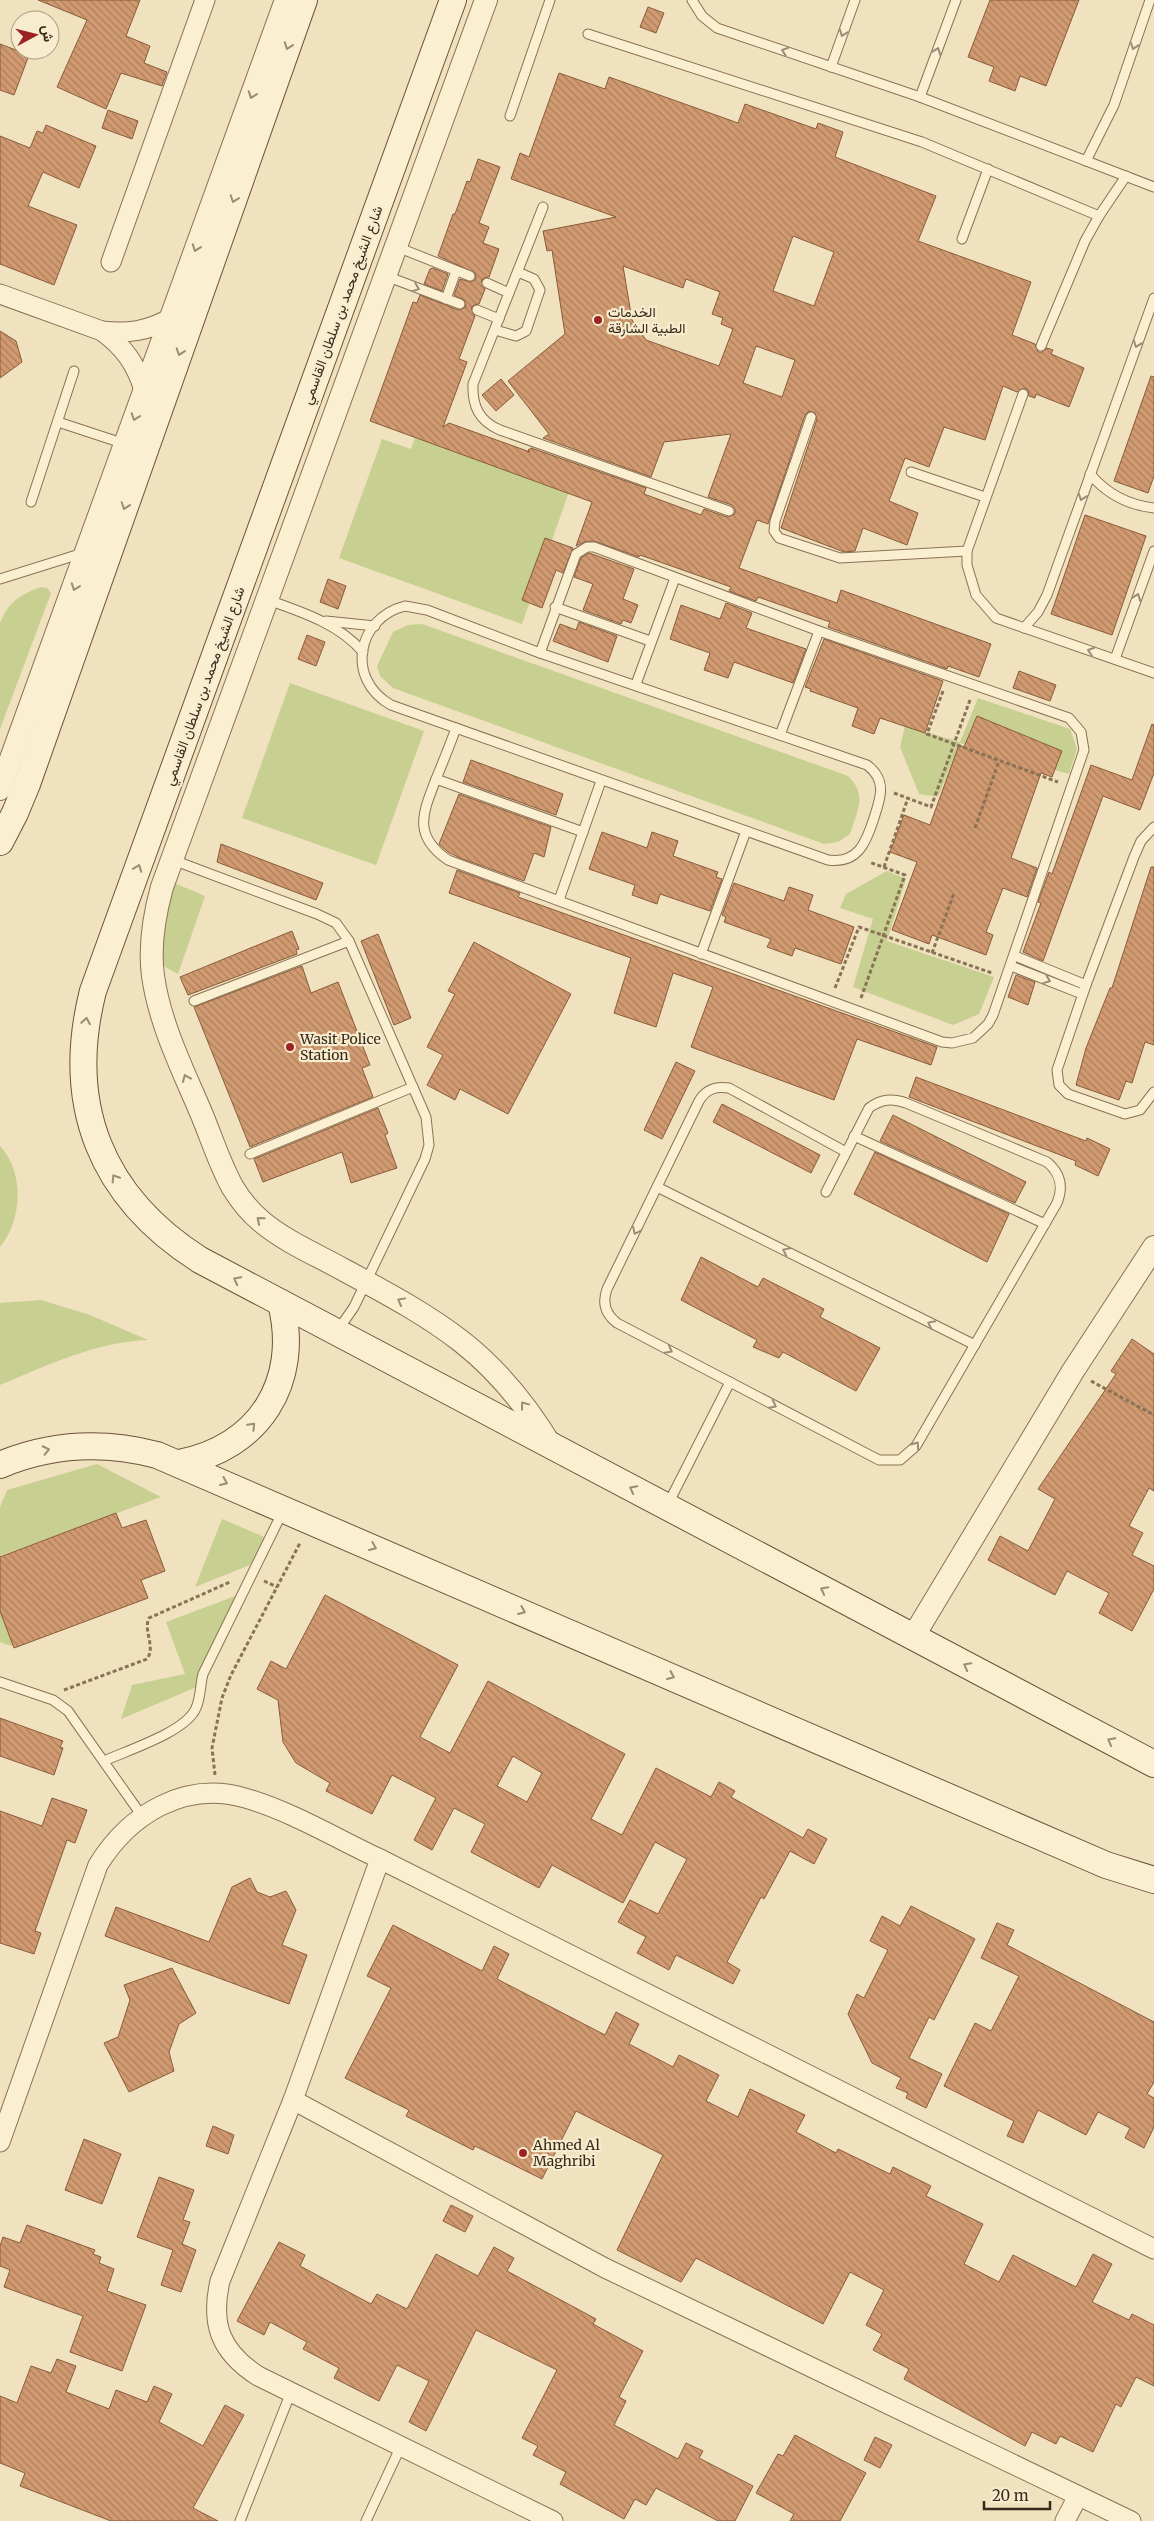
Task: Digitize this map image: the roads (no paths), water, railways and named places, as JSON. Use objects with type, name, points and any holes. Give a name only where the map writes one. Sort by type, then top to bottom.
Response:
[{"type":"main road","points":[[0,842],[16,813],[27,784],[304,0]]},
{"type":"main road","name":"شارع الشيخ محمد بن سلطان القاسمي","points":[[453,0],[93,991],[83,1042],[85,1094],[90,1120],[109,1168],[123,1191],[157,1230],[178,1246],[280,1303],[1154,1764]]},
{"type":"main road","points":[[224,173],[248,160]]},
{"type":"main road","points":[[179,1463],[213,1454],[229,1446],[256,1423],[267,1408],[280,1380],[286,1354],[285,1320],[280,1303]]},
{"type":"main road","points":[[0,1465],[46,1450],[83,1445],[130,1448],[179,1463],[1106,1865],[1154,1880]]},
{"type":"street","points":[[111,262],[205,0]]},
{"type":"street","points":[[0,789],[88,551],[144,390],[286,0]]},
{"type":"street","points":[[486,0],[162,887],[153,930],[153,974],[156,996],[170,1038],[233,1187],[253,1214],[274,1230],[437,1322],[464,1342],[512,1389],[533,1417],[551,1446]]},
{"type":"street","points":[[0,294],[102,331],[138,332],[155,327],[171,318]]},
{"type":"street","points":[[102,331],[117,342],[130,356],[139,372],[144,390]]},
{"type":"street","points":[[913,1637],[1073,1372],[1154,1247]]},
{"type":"street","points":[[0,2142],[98,1866],[110,1846],[124,1829],[165,1803],[191,1796],[217,1794],[244,1797],[269,1806],[380,1859],[1154,2250]]},
{"type":"street","points":[[380,1859],[293,2100],[220,2281],[216,2300],[216,2318],[221,2336],[230,2353],[250,2371],[553,2521]]},
{"type":"street","points":[[293,2100],[605,2268],[1131,2521]]},
{"type":"street","points":[[1065,2521],[1078,2496]]},
{"type":"lane","points":[[510,116],[550,0]]},
{"type":"lane","points":[[692,0],[702,16],[717,28],[920,97],[1154,187]]},
{"type":"lane","points":[[831,67],[855,0]]},
{"type":"lane","points":[[920,97],[956,0]]},
{"type":"lane","points":[[1086,161],[1114,105],[1150,0]]},
{"type":"lane","points":[[588,34],[879,126],[1099,216]]},
{"type":"lane","points":[[962,239],[988,169]]},
{"type":"lane","points":[[1041,346],[1085,241],[1126,176]]},
{"type":"lane","points":[[543,207],[473,384],[472,394],[477,412],[491,426],[729,511]]},
{"type":"lane","points":[[396,246],[470,276]]},
{"type":"lane","points":[[446,299],[456,271]]},
{"type":"lane","points":[[495,330],[516,336],[526,331],[540,290],[534,279],[518,272]]},
{"type":"lane","points":[[386,276],[460,304]]},
{"type":"lane","points":[[487,283],[509,293]]},
{"type":"lane","points":[[1024,628],[1038,612],[1047,595],[1154,298]]},
{"type":"lane","points":[[477,310],[499,319]]},
{"type":"lane","points":[[32,502],[74,370]]},
{"type":"lane","points":[[1022,394],[967,552],[970,580],[985,607],[996,618],[1154,673]]},
{"type":"lane","points":[[811,417],[775,521],[774,531],[780,538],[840,558],[967,552]]},
{"type":"lane","points":[[58,422],[126,444]]},
{"type":"lane","points":[[911,472],[985,497]]},
{"type":"lane","points":[[1090,474],[1098,484],[1130,504],[1154,508]]},
{"type":"lane","points":[[456,728],[425,806],[423,821],[426,836],[438,853],[458,865],[559,900],[942,1042],[963,1042],[973,1038],[988,1024],[1015,956],[1084,750],[1084,741],[1076,724],[1061,715],[819,631],[594,547],[587,547],[576,554],[555,607],[540,653]]},
{"type":"lane","points":[[0,579],[88,551]]},
{"type":"lane","points":[[1115,660],[1154,551]]},
{"type":"lane","points":[[636,684],[650,641],[675,578]]},
{"type":"lane","points":[[268,600],[320,620],[349,638],[363,652]]},
{"type":"lane","points":[[416,607],[540,653],[636,684],[867,765],[878,775],[882,789],[867,841],[854,856],[841,861],[828,860],[601,781],[382,700],[368,686],[361,667],[363,652],[374,626],[384,614],[394,609],[416,607]]},
{"type":"lane","points":[[555,607],[650,641]]},
{"type":"lane","points":[[320,620],[374,626]]},
{"type":"lane","points":[[780,735],[819,631]]},
{"type":"lane","points":[[436,779],[583,832]]},
{"type":"lane","points":[[559,900],[601,781]]},
{"type":"lane","points":[[1154,826],[1137,849],[1082,994],[1057,1070],[1059,1085],[1068,1094],[1125,1114],[1140,1110],[1154,1092]]},
{"type":"lane","points":[[702,954],[746,831]]},
{"type":"lane","points":[[172,860],[326,917],[336,923],[349,941],[426,1117],[429,1145],[425,1159],[366,1281],[343,1336]]},
{"type":"lane","points":[[194,1001],[349,941]]},
{"type":"lane","points":[[1015,956],[1086,984]]},
{"type":"lane","points":[[1011,966],[1082,994]]},
{"type":"lane","points":[[250,1154],[413,1087]]},
{"type":"lane","points":[[826,1192],[869,1108],[882,1100],[899,1101],[1047,1162],[1054,1168],[1061,1185],[1057,1203],[916,1446],[909,1454],[894,1460],[879,1460],[617,1323],[606,1312],[605,1296],[657,1187],[699,1101],[703,1095],[715,1087],[729,1088],[846,1152]]},
{"type":"lane","points":[[854,1136],[1045,1224]]},
{"type":"lane","points":[[657,1187],[975,1345]]},
{"type":"lane","points":[[343,1336],[354,1307]]},
{"type":"lane","points":[[667,1507],[730,1382]]},
{"type":"lane","points":[[104,1761],[179,1727],[193,1715],[199,1699],[203,1674],[284,1509]]},
{"type":"lane","points":[[0,1682],[44,1697],[68,1711],[142,1816]]},
{"type":"lane","points":[[240,2521],[291,2392]]},
{"type":"lane","points":[[366,2521],[401,2446]]},
{"type":"place","name":"الخدمات الطبية الشارقة","points":[[598,320]]},
{"type":"place","name":"Wasit Police Station","points":[[290,1047]]},
{"type":"place","name":"Ahmed Al Maghribi","points":[[523,2153]]}]
